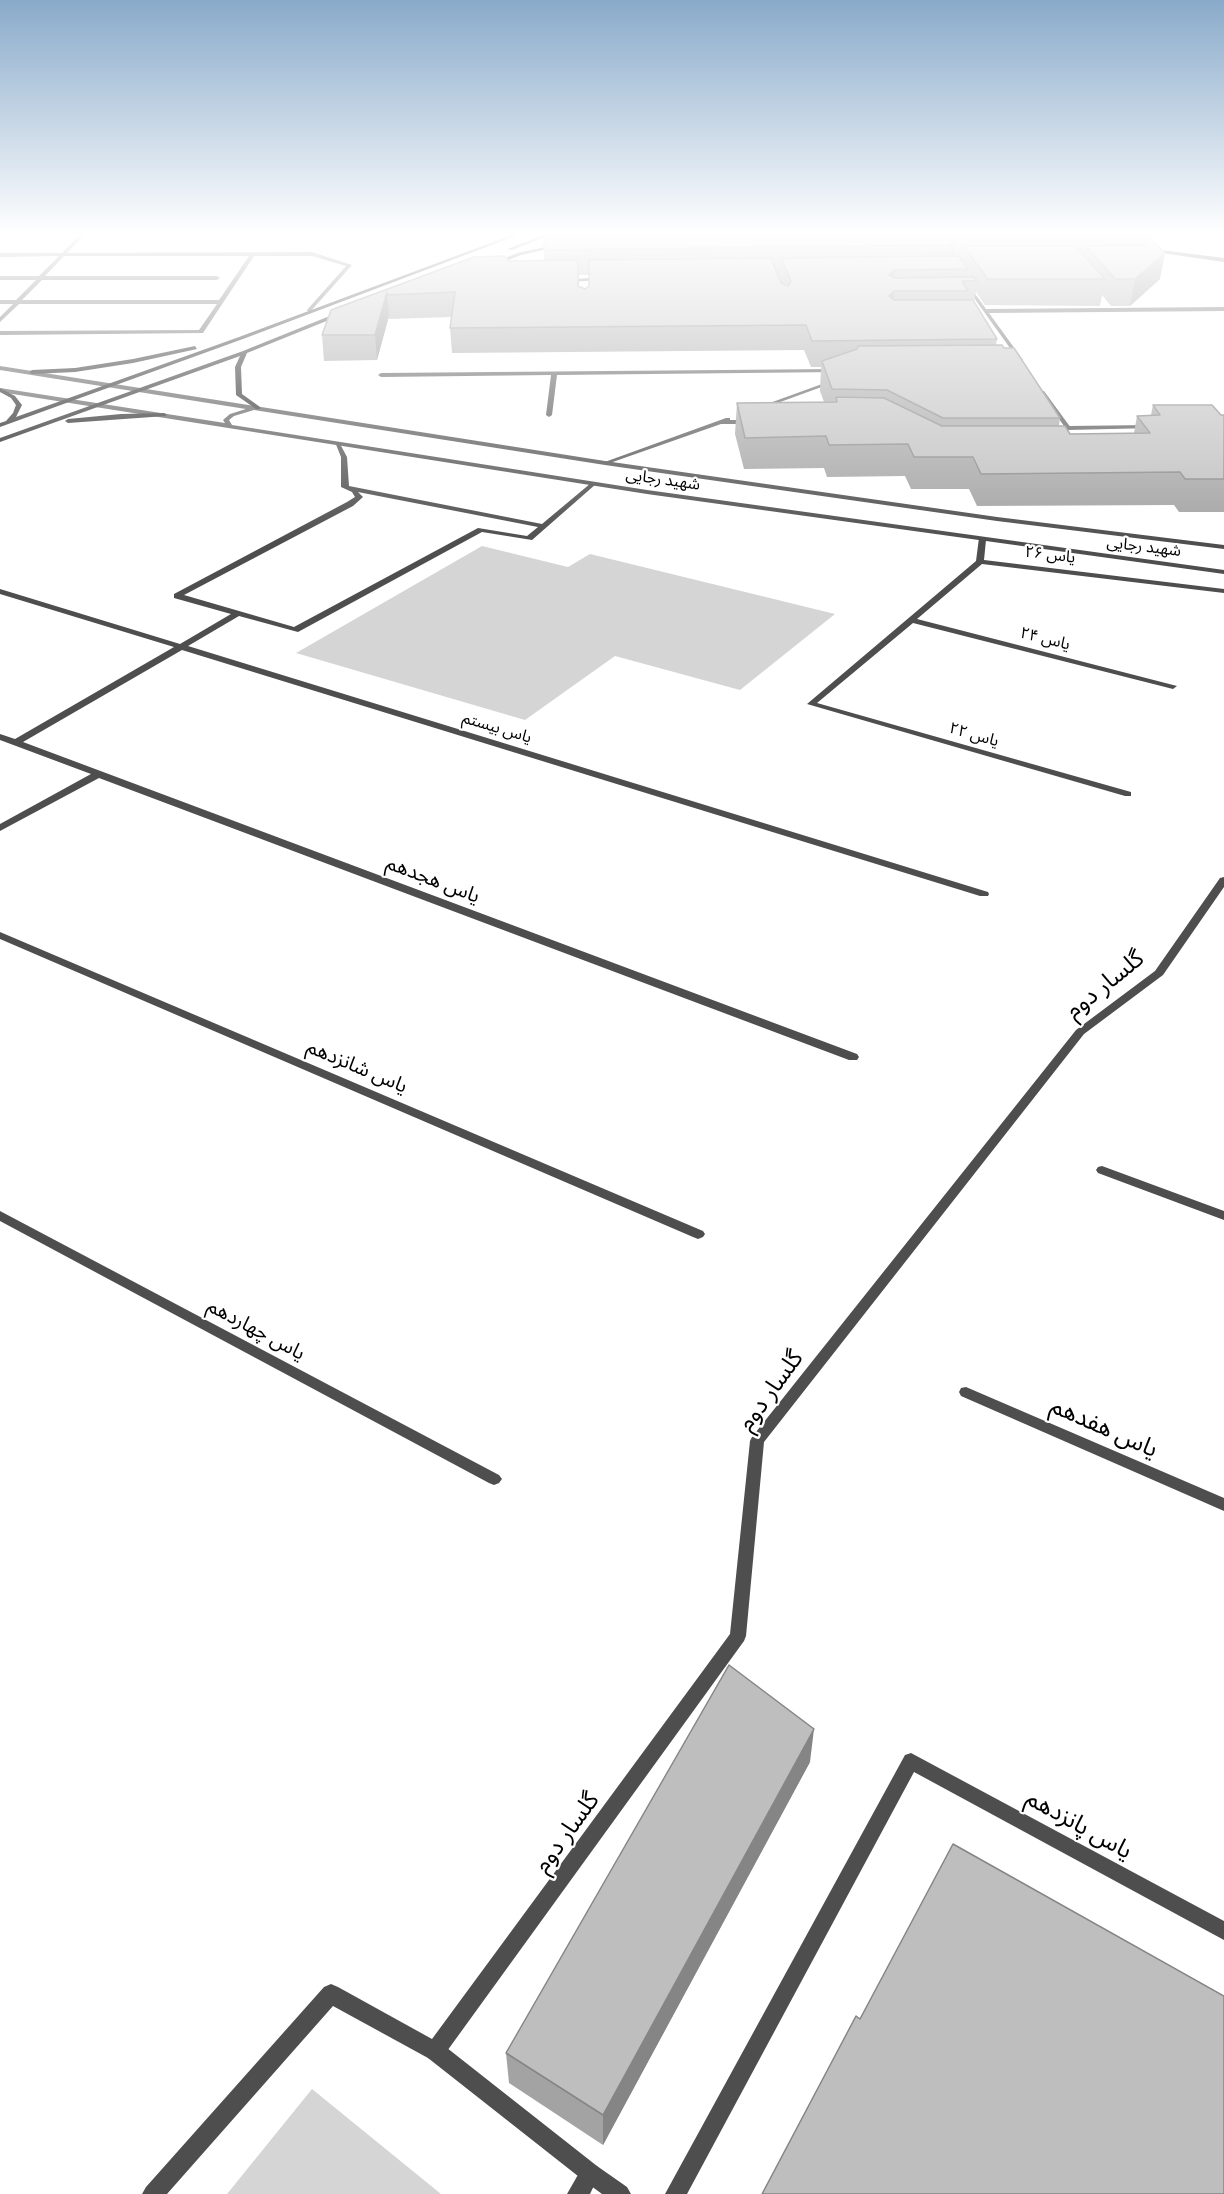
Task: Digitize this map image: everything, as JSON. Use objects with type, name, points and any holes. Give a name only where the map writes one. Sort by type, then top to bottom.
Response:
[{"type":"main road","points":[[0,440],[282,337]]},
{"type":"main road","points":[[32,372],[75,370],[133,361],[241,338]]},
{"type":"main road","points":[[2,424],[241,338]]},
{"type":"main road","points":[[245,352],[238,367],[239,395],[258,408]]},
{"type":"main road","points":[[0,390],[13,397],[20,405],[16,414],[2,424]]},
{"type":"main road","points":[[37,427],[100,417],[164,415]]},
{"type":"street","points":[[1004,337],[1026,369]]},
{"type":"street","points":[[0,368],[113,384]]},
{"type":"street","points":[[810,371],[820,379],[822,385]]},
{"type":"street","points":[[381,375],[810,371],[842,375],[822,385],[755,410]]},
{"type":"street","points":[[549,415],[554,373]]},
{"type":"street","name":"شهید رجایی","points":[[113,384],[666,472],[997,519],[1224,547]]},
{"type":"street","points":[[1038,386],[1068,428],[1164,427]]},
{"type":"street","points":[[0,390],[71,399]]},
{"type":"street","name":"شهید رجایی","points":[[71,399],[230,427],[593,484],[646,486],[982,540],[1224,572]]},
{"type":"street","points":[[230,427],[226,420],[232,415],[258,408]]},
{"type":"street","points":[[605,463],[743,414]]},
{"type":"street","points":[[721,422],[756,422]]},
{"type":"street","points":[[337,443],[344,457],[344,487]]},
{"type":"street","points":[[646,486],[666,472]]},
{"type":"street","points":[[344,487],[354,491],[359,497],[350,504],[177,596],[296,630],[481,530],[529,538],[593,484]]},
{"type":"street","points":[[344,487],[543,526]]},
{"type":"street","points":[[911,620],[980,562],[982,540]]},
{"type":"street","name":"یاس ۲۶","points":[[980,562],[1224,591]]},
{"type":"street","name":"یاس بیستم","points":[[0,591],[984,894]]},
{"type":"street","points":[[15,743],[237,614]]},
{"type":"street","name":"یاس ۲۴","points":[[911,620],[1173,686]]},
{"type":"street","name":"یاس ۲۲","points":[[911,620],[811,704],[1128,794]]},
{"type":"street","name":"یاس هجدهم","points":[[0,737],[853,1056]]},
{"type":"street","points":[[0,828],[99,774]]},
{"type":"street","name":"گلسار دوم","points":[[435,2051],[738,1636],[757,1442],[1080,1032],[1159,973],[1224,880]]},
{"type":"street","name":"یاس شانزدهم","points":[[0,935],[698,1234]]},
{"type":"street","points":[[1102,1170],[1224,1216]]},
{"type":"street","name":"یاس چهاردهم","points":[[0,1215],[494,1479]]},
{"type":"street","name":"یاس هفدهم","points":[[966,1392],[1224,1505]]},
{"type":"street","name":"یاس پانزدهم","points":[[676,2194],[911,1761],[1224,1931]]},
{"type":"street","points":[[153,2194],[331,1995],[435,2051],[620,2194]]},
{"type":"street","points":[[578,2194],[590,2173]]},
{"type":"shaded area","points":[[482,546],[568,567],[590,554],[835,614],[740,690],[615,656],[525,720],[296,653]]},
{"type":"shaded area","points":[[312,2089],[441,2194],[227,2194]]},
{"type":"building","points":[[811,337],[997,339],[812,341]]},
{"type":"building","points":[[1002,345],[1004,348],[1014,348],[1060,418],[943,418],[887,390],[832,389],[822,361],[857,349],[858,346]]},
{"type":"building","points":[[836,397],[884,398],[942,426],[1065,426],[1070,434],[1150,433],[1137,416],[1160,415],[1153,405],[1212,405],[1221,415],[1224,415],[1224,479],[1185,479],[1180,472],[981,474],[973,457],[914,457],[908,444],[829,445],[826,436],[745,438],[737,403],[837,402]]},
{"type":"building","points":[[729,1665],[814,1729],[603,2115],[506,2053]]},
{"type":"building","points":[[953,1844],[1224,1996],[1224,2194],[762,2194],[856,2016],[860,2019]]}]
